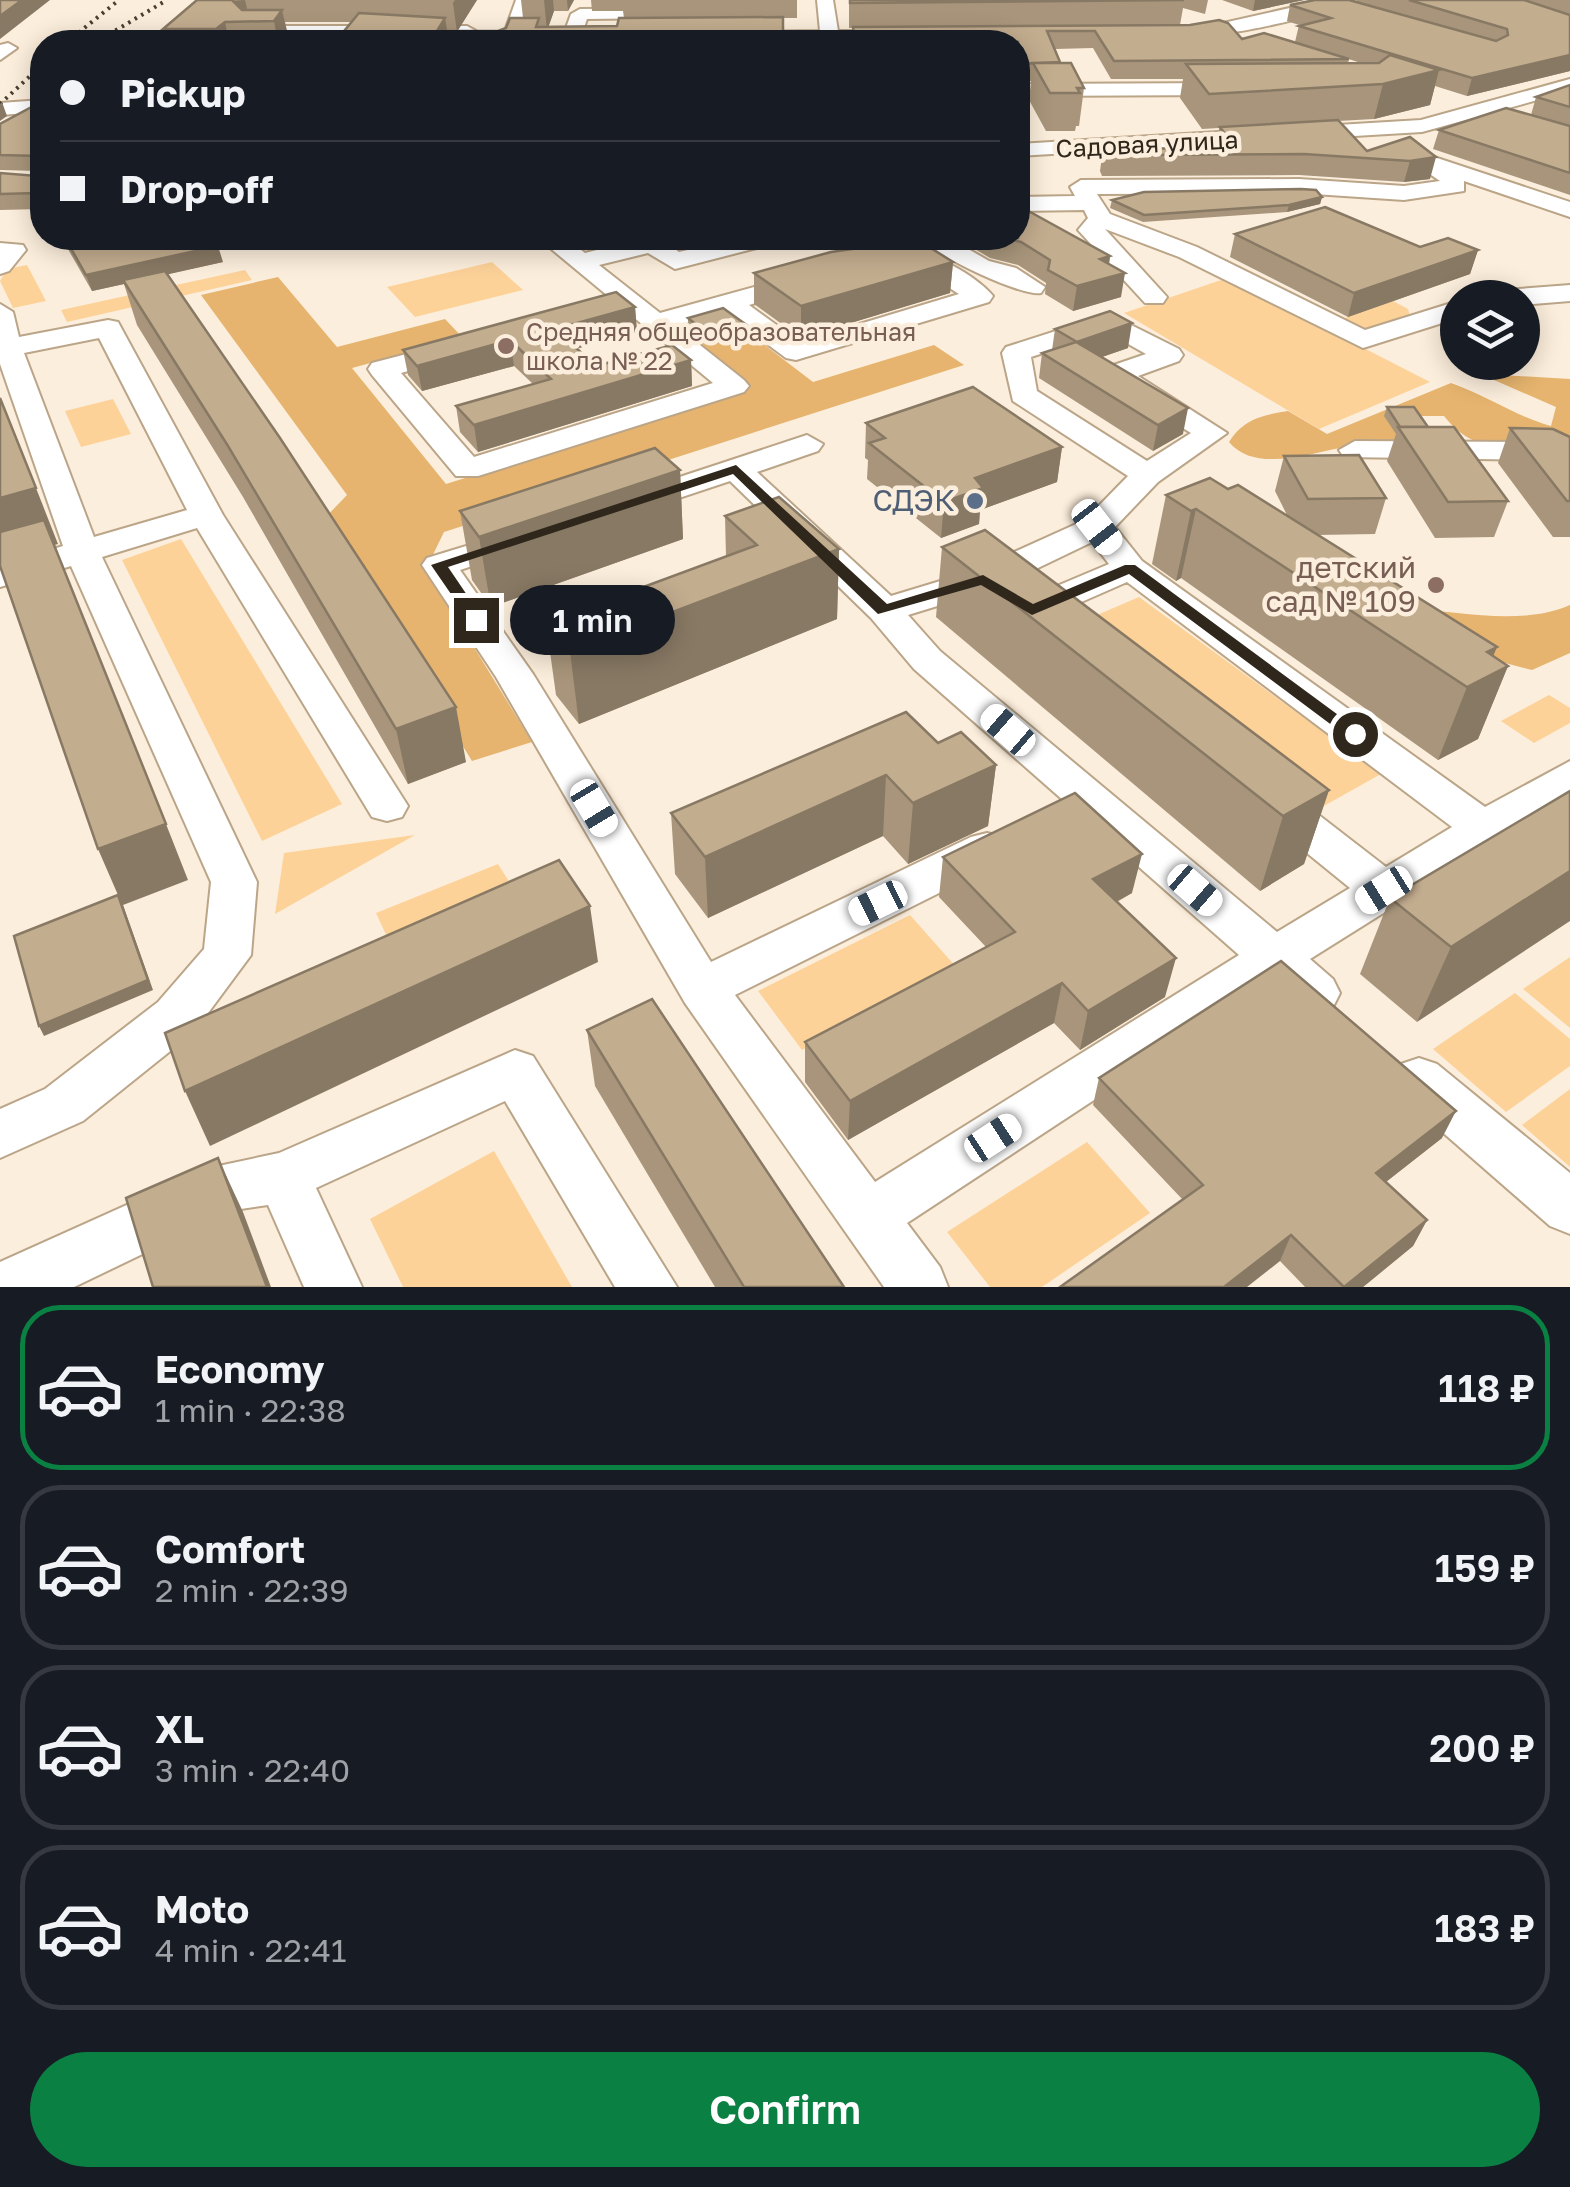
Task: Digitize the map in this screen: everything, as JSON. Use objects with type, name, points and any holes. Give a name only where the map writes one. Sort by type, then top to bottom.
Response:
[{"type":"street","points":[[512,30],[524,0]]},
{"type":"street","points":[[570,30],[582,7],[754,13],[754,0]]},
{"type":"street","points":[[825,0],[829,30]]},
{"type":"street","points":[[1254,1],[1286,14]]},
{"type":"street","points":[[1167,34],[1220,30],[1338,2],[1367,14]]},
{"type":"street","points":[[251,30],[264,17],[275,15],[426,15]]},
{"type":"street","points":[[1177,16],[1267,42]]},
{"type":"street","name":"Садовая улица","points":[[1030,150],[1389,130],[1484,112],[1570,84]]},
{"type":"street","points":[[1030,90],[1258,88]]},
{"type":"street","points":[[1074,90],[1100,134],[1117,146]]},
{"type":"street","points":[[1446,100],[1524,124]]},
{"type":"street","points":[[1359,106],[1389,130]]},
{"type":"street","points":[[0,109],[30,108]]},
{"type":"street","points":[[0,132],[30,114]]},
{"type":"street","points":[[1360,132],[1393,152],[1570,210]]},
{"type":"street","points":[[1254,139],[1278,159],[1299,186]]},
{"type":"street","points":[[1060,148],[1091,203],[1090,230],[1154,297]]},
{"type":"street","points":[[1030,204],[1091,203],[1299,186],[1404,193],[1456,186],[1444,172],[1420,159]]},
{"type":"street","points":[[1091,203],[1363,340],[1440,315]]},
{"type":"street","points":[[1188,252],[1222,243]]},
{"type":"street","points":[[0,250],[14,250],[0,266]]},
{"type":"street","points":[[478,343],[382,369],[467,469],[734,386],[565,250]]},
{"type":"street","points":[[580,262],[618,250]]},
{"type":"street","points":[[660,250],[675,261],[719,250]]},
{"type":"street","points":[[953,250],[1032,287]]},
{"type":"street","points":[[728,302],[796,352],[980,296],[929,264],[880,264]]},
{"type":"street","points":[[655,323],[830,273]]},
{"type":"street","points":[[594,311],[630,301]]},
{"type":"street","points":[[884,610],[983,580],[1097,527],[1147,475],[1212,433],[1116,374],[1169,355],[1109,322],[1016,353],[1023,395],[1147,475]]},
{"type":"street","points":[[0,1134],[64,1105],[176,1017],[226,955],[234,882],[82,552],[3,336],[108,328],[206,515],[387,806]]},
{"type":"street","points":[[598,515],[806,444]]},
{"type":"street","points":[[1354,450],[1546,451],[1570,464]]},
{"type":"street","points":[[736,469],[884,610],[1054,816],[1274,958],[1343,1016]]},
{"type":"street","points":[[0,576],[206,515]]},
{"type":"street","points":[[1097,527],[1130,568],[1483,828]]},
{"type":"street","points":[[545,532],[439,565],[514,674],[702,990],[919,1287]]},
{"type":"street","points":[[983,580],[1047,622],[1130,568]]},
{"type":"street","points":[[868,1217],[1274,958],[1570,776]]},
{"type":"street","points":[[1246,780],[1384,890]]},
{"type":"street","points":[[702,990],[1054,816]]},
{"type":"street","points":[[1384,1051],[1570,1208]]},
{"type":"street","points":[[12,1287],[228,1186],[283,1177],[515,1072],[648,1287]]},
{"type":"street","points":[[283,1177],[333,1287]]},
{"type":"shaded area","points":[[492,262],[523,290],[415,317],[387,287]]},
{"type":"shaded area","points":[[27,265],[46,301],[13,308],[0,281],[7,269]]},
{"type":"shaded area","points":[[245,270],[252,280],[67,322],[61,310]]},
{"type":"shaded area","points":[[1251,272],[1345,318],[1393,301],[1408,309],[1411,319],[1365,332],[1247,275]]},
{"type":"shaded area","points":[[278,277],[337,347],[445,319],[463,338],[352,368],[446,484],[733,394],[646,322],[711,304],[813,382],[934,345],[964,365],[444,532],[426,569],[532,742],[472,761],[323,520],[347,495],[201,295]]},
{"type":"shaded area","points":[[1227,278],[1430,382],[1319,429],[1124,313]]},
{"type":"shaded area","points":[[1570,379],[1570,448],[1485,445],[1457,430],[1444,416],[1386,416],[1402,439],[1399,444],[1351,446],[1287,458],[1254,457],[1229,442],[1254,419],[1288,411],[1327,434],[1451,383],[1551,426],[1556,407],[1494,380]]},
{"type":"shaded area","points":[[113,399],[131,434],[81,447],[65,411]]},
{"type":"shaded area","points":[[181,539],[342,804],[262,841],[122,560]]},
{"type":"shaded area","points":[[1139,597],[1381,774],[1322,807],[1083,621]]},
{"type":"shaded area","points":[[1570,605],[1570,653],[1532,670],[1455,650],[1410,608],[1511,616]]},
{"type":"shaded area","points":[[1549,695],[1570,708],[1570,723],[1534,743],[1501,721]]},
{"type":"shaded area","points":[[415,835],[275,914],[284,853]]},
{"type":"shaded area","points":[[498,864],[529,914],[399,963],[376,913]]},
{"type":"shaded area","points":[[910,915],[957,968],[802,1050],[758,991]]},
{"type":"shaded area","points":[[1570,957],[1570,1028],[1523,989]]},
{"type":"shaded area","points":[[1515,993],[1570,1039],[1570,1066],[1506,1112],[1433,1049]]},
{"type":"shaded area","points":[[1570,1089],[1570,1167],[1522,1125]]},
{"type":"shaded area","points":[[1087,1142],[1150,1213],[1042,1287],[990,1287],[947,1232]]},
{"type":"shaded area","points":[[494,1151],[572,1287],[403,1287],[370,1219]]},
{"type":"building","points":[[0,0],[22,0],[0,16]]},
{"type":"building","points":[[197,0],[232,0],[242,10],[282,10],[274,21],[225,22],[216,29],[163,29]]},
{"type":"building","points":[[850,0],[1184,0],[850,3]]},
{"type":"building","points":[[1349,0],[1496,41],[1508,35],[1507,29],[1409,0],[1524,0],[1570,15],[1570,55],[1472,78],[1299,26],[1331,18],[1290,5]]},
{"type":"building","points":[[359,13],[445,18],[438,30],[345,30]]},
{"type":"building","points":[[783,17],[783,30],[501,30],[510,18],[539,18],[536,27],[617,26],[619,18]]},
{"type":"building","points":[[1219,20],[1228,23],[1242,39],[1264,33],[1349,59],[1114,61],[1095,31],[1047,31],[1060,62],[1030,63],[1030,30],[853,27],[1190,25]]},
{"type":"building","points":[[1390,55],[1439,70],[1383,84],[1209,94],[1186,64],[1379,63]]},
{"type":"building","points":[[1033,63],[1071,63],[1084,88],[1077,88],[1080,93],[1050,93]]},
{"type":"building","points":[[1570,85],[1570,107],[1536,97]]},
{"type":"building","points":[[30,108],[30,156],[0,155],[0,124]]},
{"type":"building","points":[[1506,108],[1570,126],[1570,173],[1439,130]]},
{"type":"building","points":[[1338,120],[1367,151],[1410,137],[1436,157],[1410,161],[1304,154],[1106,155],[1103,149],[1235,148],[1220,127]]},
{"type":"building","points":[[0,173],[30,175],[30,193],[0,194]]},
{"type":"building","points":[[1316,190],[1322,197],[1289,205],[1144,215],[1112,200],[1144,192]]},
{"type":"building","points":[[1325,207],[1420,247],[1448,238],[1478,250],[1354,293],[1235,234]]},
{"type":"building","points":[[1030,212],[1110,256],[1100,259],[1125,273],[1077,286],[1048,270],[1050,260],[1030,248]]},
{"type":"building","points":[[72,250],[200,250],[86,275]]},
{"type":"building","points":[[934,250],[953,262],[801,306],[754,273],[831,252]]},
{"type":"building","points":[[165,271],[456,707],[396,729],[228,446],[123,280]]},
{"type":"building","points":[[616,292],[635,307],[555,329],[596,366],[672,345],[691,360],[474,425],[456,406],[551,379],[510,340],[417,366],[403,350]]},
{"type":"building","points":[[723,308],[748,326],[712,337],[688,318]]},
{"type":"building","points":[[1110,311],[1132,323],[1077,342],[1055,329]]},
{"type":"building","points":[[1076,342],[1188,408],[1158,425],[1042,353]]},
{"type":"building","points":[[973,387],[1062,447],[975,478],[983,488],[944,502],[869,443],[885,438],[866,423]]},
{"type":"building","points":[[0,398],[36,488],[0,498]]},
{"type":"building","points":[[1387,407],[1414,407],[1428,427],[1400,427]]},
{"type":"building","points":[[1398,427],[1454,427],[1508,501],[1448,502]]},
{"type":"building","points":[[1510,428],[1553,429],[1570,437],[1570,501],[1567,501]]},
{"type":"building","points":[[655,448],[680,470],[479,537],[460,511]]},
{"type":"building","points":[[1359,455],[1386,498],[1308,499],[1284,456]]},
{"type":"building","points":[[1210,478],[1228,489],[1238,485],[1497,647],[1487,652],[1508,666],[1467,687],[1196,509],[1191,511],[1166,495]]},
{"type":"building","points":[[779,497],[839,549],[570,651],[546,623],[757,545],[725,516]]},
{"type":"building","points":[[44,520],[166,824],[98,849],[0,566],[0,532]]},
{"type":"building","points":[[985,530],[1329,790],[1283,816],[942,547]]},
{"type":"building","points":[[906,712],[938,743],[961,732],[996,765],[913,803],[886,775],[705,857],[671,813]]},
{"type":"building","points":[[1570,791],[1570,871],[1451,947],[1390,898]]},
{"type":"building","points":[[1075,793],[1142,854],[1093,879],[1176,958],[1088,1011],[1062,983],[850,1101],[805,1042],[1015,932],[943,857]]},
{"type":"building","points":[[559,860],[590,906],[185,1091],[165,1033]]},
{"type":"building","points":[[118,895],[148,980],[39,1026],[14,936]]},
{"type":"building","points":[[1281,961],[1456,1111],[1376,1173],[1427,1220],[1344,1287],[1291,1235],[1224,1287],[1060,1287],[1203,1185],[1099,1078]]},
{"type":"building","points":[[652,999],[844,1287],[744,1287],[587,1030]]},
{"type":"building","points":[[218,1158],[267,1287],[153,1287],[126,1198]]},
{"type":"railway","points":[[82,30],[119,0]]},
{"type":"railway","points":[[116,30],[167,0]]},
{"type":"railway","points":[[0,104],[30,76]]},
{"type":"place","name":"Средняя общеобразовательная школа № 22","points":[[506,346]]},
{"type":"place","name":"СДЭК","points":[[975,501]]},
{"type":"place","name":"детский сад № 109","points":[[1436,585]]},
{"type":"route","points":[[476,620],[439,565],[736,469],[884,610],[983,580],[1032,610],[1130,568],[1355,734]]}]
